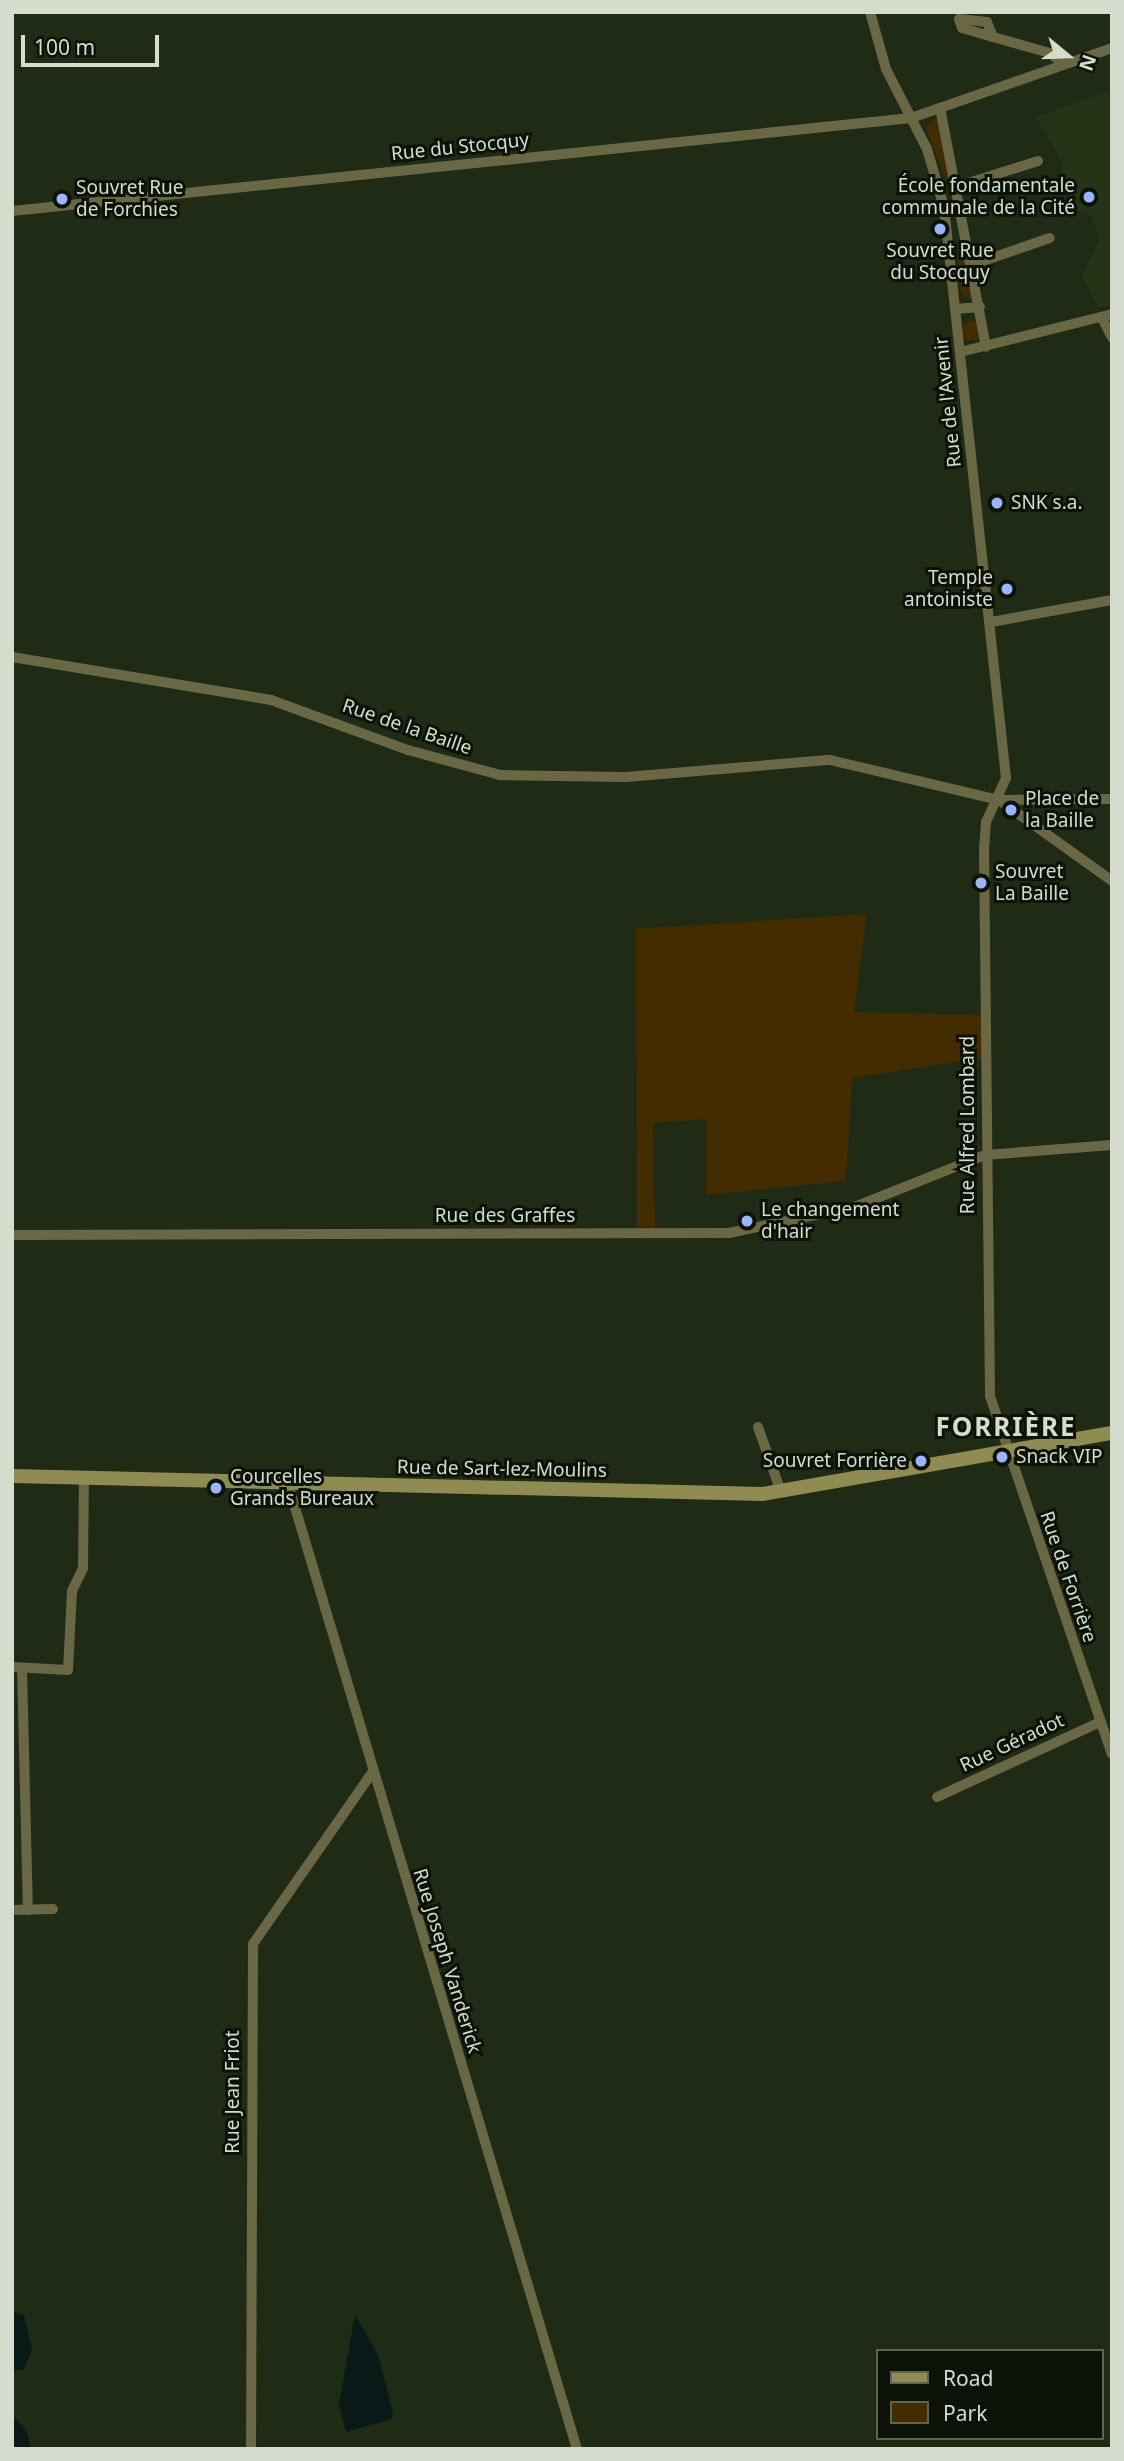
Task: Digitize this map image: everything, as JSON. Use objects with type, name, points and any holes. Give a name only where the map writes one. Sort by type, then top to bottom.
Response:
[{"type":"main road","name":"Rue de Sart-lez-Moulins","points":[[12,1476],[288,1484],[781,1492],[1112,1433]]},
{"type":"street","name":"Rue de l'Avenir","points":[[870,12],[886,69],[911,118],[944,207],[1006,778],[999,800]]},
{"type":"street","points":[[993,37],[1050,53],[1063,64]]},
{"type":"street","name":"Rue du Stocquy","points":[[12,211],[911,118],[1112,48]]},
{"type":"street","points":[[940,108],[974,264],[986,347]]},
{"type":"street","points":[[956,187],[1038,161]]},
{"type":"street","points":[[974,264],[1050,238]]},
{"type":"street","points":[[956,309],[981,307]]},
{"type":"street","points":[[960,352],[1107,316],[1112,338]]},
{"type":"street","points":[[991,622],[1112,600]]},
{"type":"street","name":"Rue de la Baille","points":[[12,657],[271,700],[420,754],[500,775],[626,777],[815,759],[999,800]]},
{"type":"street","points":[[999,800],[1112,799]]},
{"type":"street","points":[[999,800],[1112,881]]},
{"type":"street","name":"Rue Alfred Lombard","points":[[999,800],[986,822],[985,1155],[987,1364],[1005,1452]]},
{"type":"street","name":"Rue des Graffes","points":[[12,1235],[729,1233],[857,1206],[985,1155],[1112,1145]]},
{"type":"street","points":[[758,1427],[781,1492]]},
{"type":"street","name":"Rue de Forrière","points":[[1005,1452],[1112,1754]]},
{"type":"street","points":[[28,1910],[17,1667],[68,1670],[72,1591],[83,1568],[84,1479]]},
{"type":"street","name":"Rue Joseph Vanderick","points":[[288,1484],[372,1773],[577,2449]]},
{"type":"street","name":"Rue Géradot","points":[[937,1797],[1100,1722]]},
{"type":"street","name":"Rue Jean Friot","points":[[251,2449],[253,1944],[372,1773]]},
{"type":"street","points":[[12,1910],[53,1909]]},
{"type":"shaded area","name":"École fondamentale communale de la Cité","points":[[1112,90],[1112,306],[1098,307],[1082,275],[1100,239],[1091,216],[1071,207],[1060,159],[1036,117]]},
{"type":"shaded area","points":[[12,2312],[24,2315],[32,2350],[23,2370],[12,2370]]},
{"type":"shaded area","points":[[355,2315],[378,2355],[393,2412],[391,2419],[346,2432],[339,2404]]},
{"type":"shaded area","points":[[12,2415],[27,2431],[31,2449],[12,2449]]},
{"type":"green space","points":[[934,119],[939,121],[955,204],[926,127]]},
{"type":"green space","points":[[963,247],[972,299],[961,293],[956,248]]},
{"type":"green space","points":[[972,321],[979,324],[982,331],[979,338],[972,341],[965,338],[962,331],[965,324]]},
{"type":"green space","points":[[867,914],[854,1012],[982,1015],[981,1058],[852,1078],[846,1181],[706,1195],[706,1119],[653,1123],[655,1228],[637,1227],[636,929]]},
{"type":"place","name":"École fondamentale communale de la Cité","points":[[1089,197]]},
{"type":"place","name":"Souvret Rue de Forchies","points":[[62,199]]},
{"type":"place","name":"Souvret Rue du Stocquy","points":[[940,229]]},
{"type":"place","name":"SNK s.a.","points":[[997,503]]},
{"type":"place","name":"Temple antoiniste","points":[[1007,589]]},
{"type":"place","name":"Place de la Baille","points":[[1011,810]]},
{"type":"place","name":"Souvret La Baille","points":[[981,883]]},
{"type":"place","name":"Le changement d'hair","points":[[747,1221]]},
{"type":"place","name":"Snack VIP","points":[[1002,1457]]},
{"type":"place","name":"Souvret Forrière","points":[[921,1461]]},
{"type":"place","name":"Courcelles Grands Bureaux","points":[[216,1488]]},
{"type":"district","name":"FORRIÈRE","points":[[1006,1427]]}]
